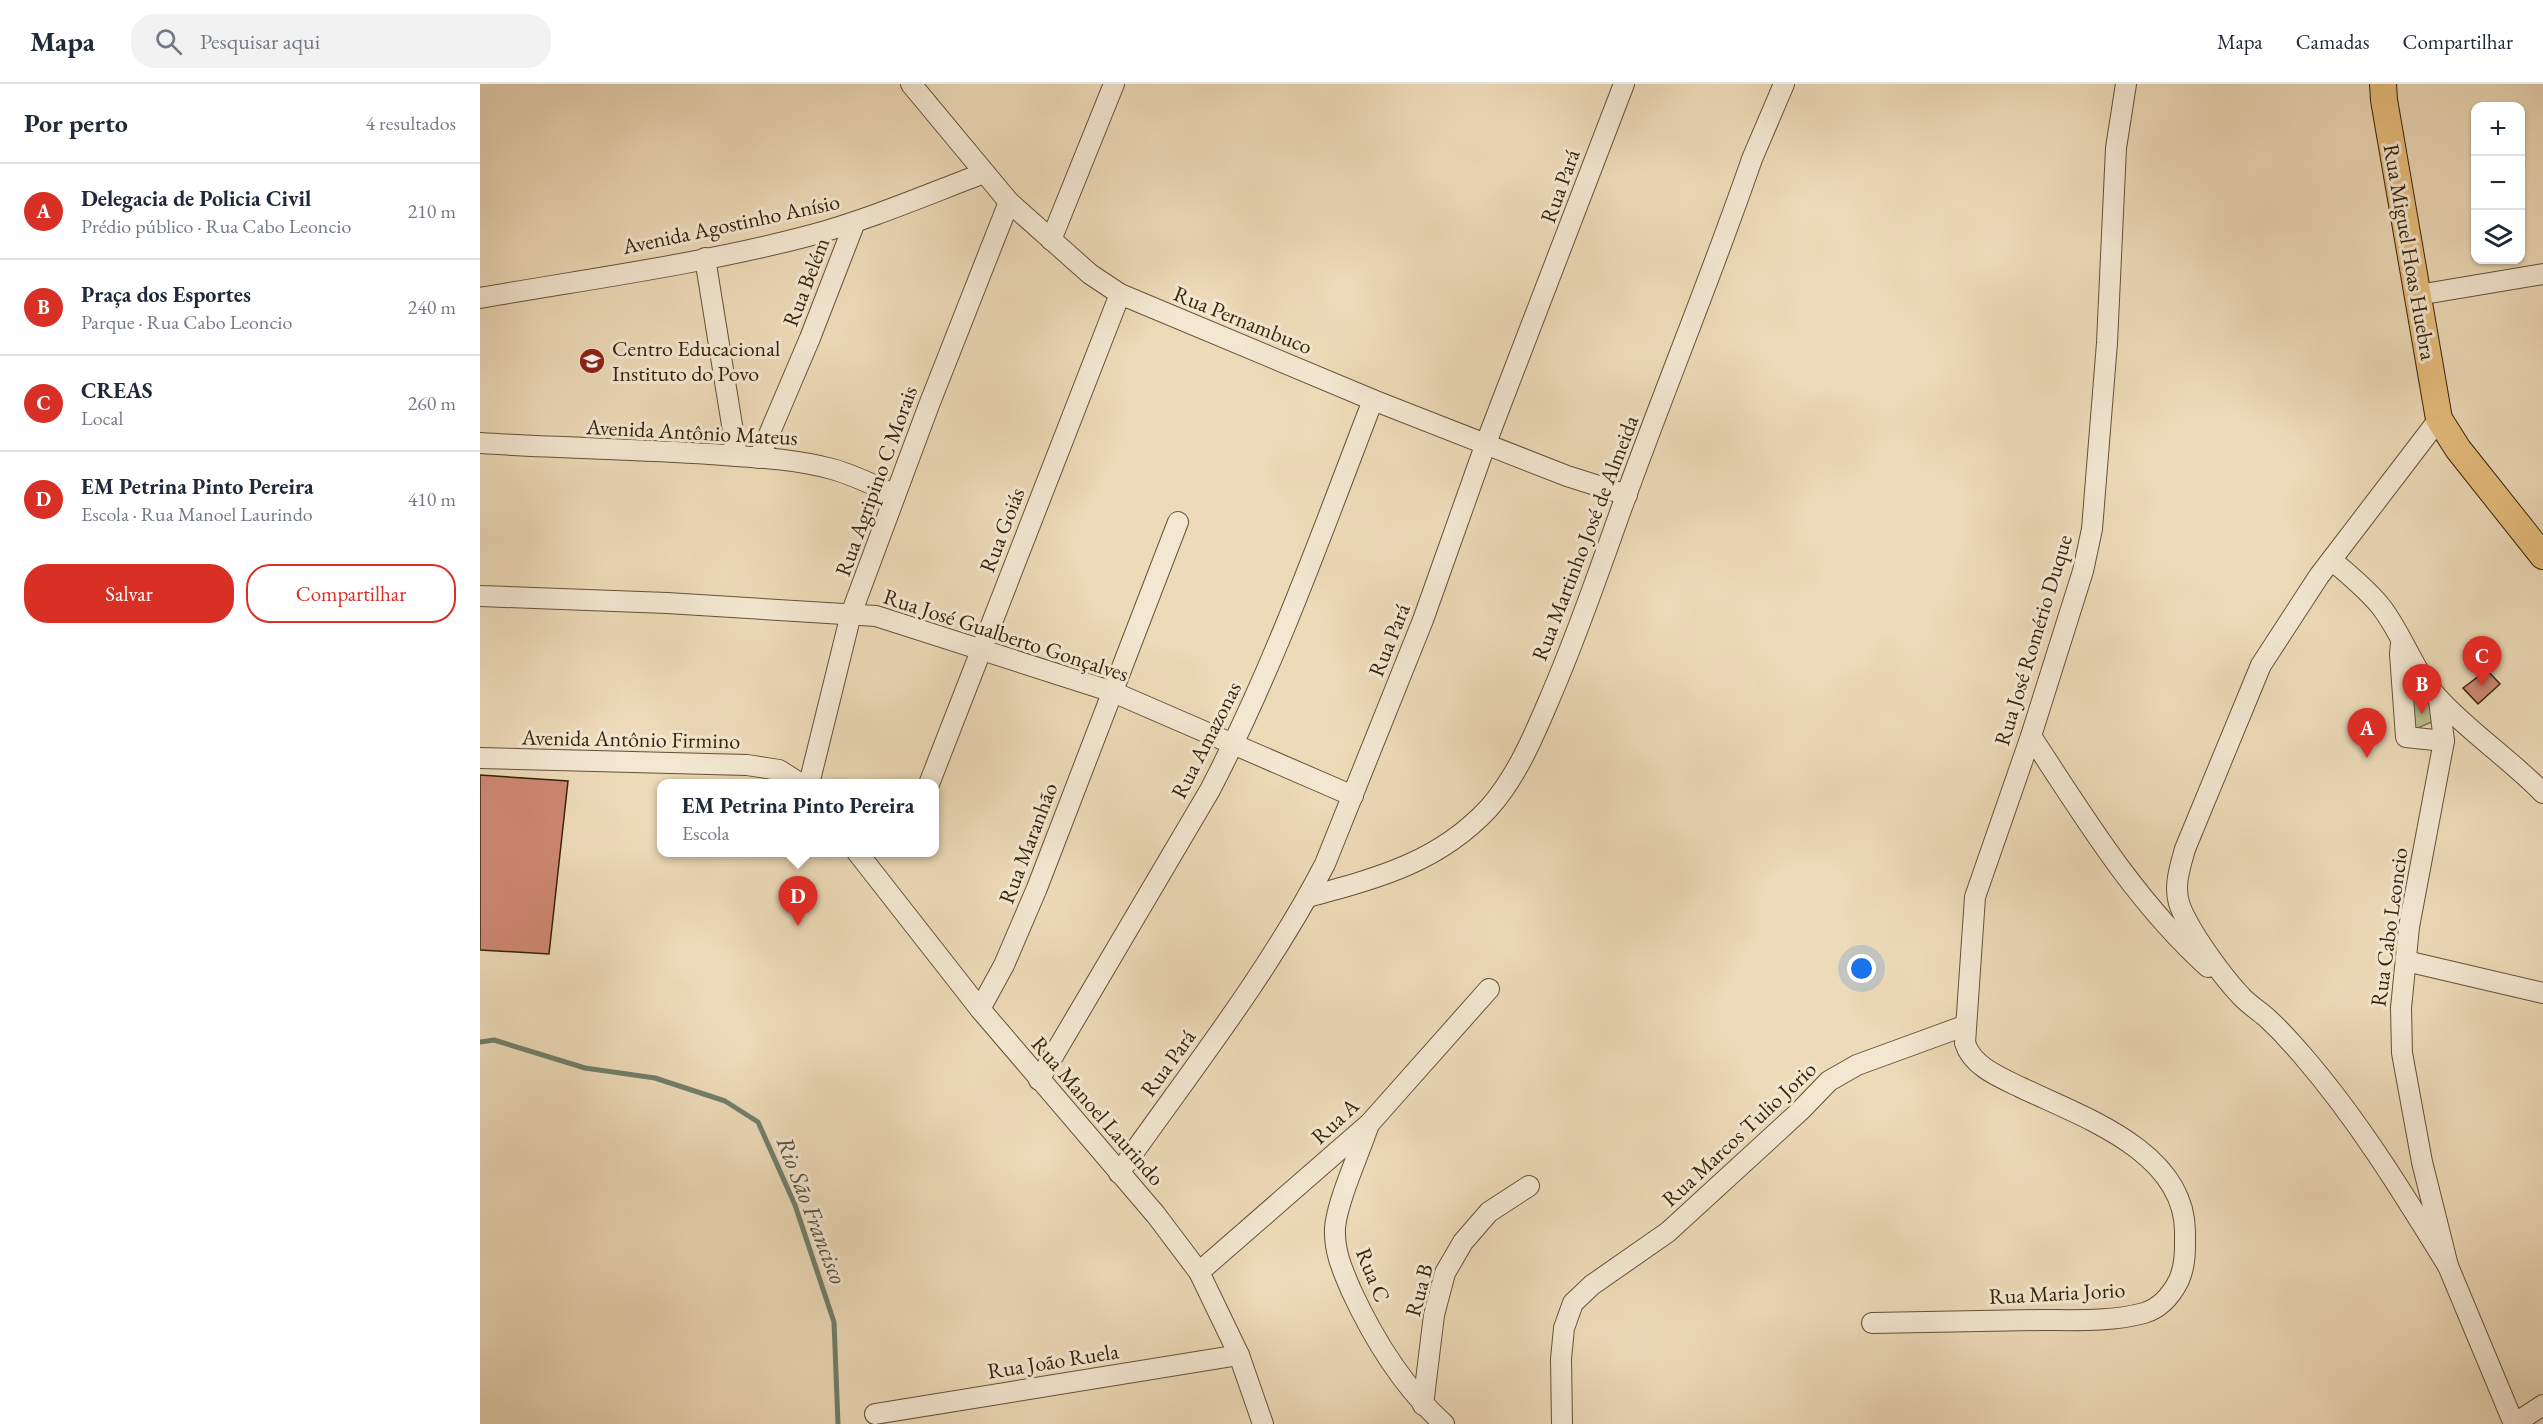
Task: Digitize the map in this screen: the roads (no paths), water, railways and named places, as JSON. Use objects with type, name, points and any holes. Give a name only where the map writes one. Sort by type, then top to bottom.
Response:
[{"type":"main road","name":"Rua Miguel Hoas Huebra","points":[[2383,84],[2439,419]]},
{"type":"main road","points":[[2439,419],[2458,449],[2543,556]]},
{"type":"street","name":"Rua Pernambuco","points":[[911,84],[1009,202],[1090,274],[1120,294],[1373,400],[1567,476],[1627,495]]},
{"type":"street","points":[[1051,240],[1114,84]]},
{"type":"street","name":"Rua Pará","points":[[1119,1173],[1244,998],[1308,897],[1353,796],[1450,550],[1486,443],[1624,84]]},
{"type":"street","name":"Rua Martinho José de Almeida","points":[[1308,897],[1374,879],[1419,861],[1454,840],[1488,808],[1511,780],[1539,724],[1579,630],[1752,159],[1784,84]]},
{"type":"street","name":"Rua José Romério Duque","points":[[2001,1078],[1973,1059],[1968,1052],[1964,1026],[1975,897],[2031,736],[2083,571],[2092,529],[2107,343],[2116,148],[2126,84]]},
{"type":"street","name":"Avenida Agostinho Anísio","points":[[480,298],[705,258],[807,236],[855,222],[984,173]]},
{"type":"street","name":"Rua Agripino C Morais","points":[[810,779],[851,614],[1009,202]]},
{"type":"street","name":"Rua Belém","points":[[759,458],[810,338],[855,222]]},
{"type":"street","points":[[705,258],[737,456]]},
{"type":"street","points":[[2418,295],[2543,274]]},
{"type":"street","name":"Rua Goiás","points":[[931,779],[1120,294]]},
{"type":"street","name":"Rua Amazonas","points":[[1039,1080],[1233,746],[1282,634],[1373,400]]},
{"type":"street","points":[[2241,996],[2191,930],[2179,904],[2178,874],[2185,849],[2261,665],[2319,576],[2439,419]]},
{"type":"street","name":"Avenida Antônio Mateus","points":[[480,443],[801,461],[833,469],[895,495]]},
{"type":"street","name":"Rua Maranhão","points":[[980,1009],[1004,965],[1037,888],[1178,522]]},
{"type":"street","points":[[2332,561],[2366,590],[2383,609],[2409,655],[2439,700],[2543,793]]},
{"type":"street","name":"Rua José Gualberto Gonçalves","points":[[480,596],[667,603],[851,614],[886,619],[1113,692],[1233,746],[1353,796]]},
{"type":"street","points":[[2402,639],[2400,654],[2406,737],[2444,741]]},
{"type":"street","name":"Rua Cabo Leoncio","points":[[2439,700],[2444,741],[2409,927],[2401,1008],[2402,1053],[2422,1162],[2448,1266]]},
{"type":"street","points":[[2031,736],[2086,822],[2153,912],[2180,942],[2267,1019],[2302,1056],[2349,1113],[2390,1171],[2448,1266],[2514,1424],[2543,1405]]},
{"type":"street","name":"Avenida Antônio Firmino","points":[[480,758],[747,765],[779,771],[794,779]]},
{"type":"street","name":"Rua Manoel Laurindo","points":[[861,857],[980,1009],[1156,1215],[1199,1272],[1239,1355],[1263,1424]]},
{"type":"street","points":[[2406,961],[2543,993]]},
{"type":"street","name":"Rua A","points":[[1199,1272],[1370,1123],[1490,989]]},
{"type":"street","name":"Rua Marcos Tulio Jorio","points":[[1562,1424],[1561,1359],[1564,1328],[1573,1303],[1592,1285],[1668,1232],[1800,1111],[1829,1081],[1857,1065],[1964,1026]]},
{"type":"street","name":"Rua Maria Jorio","points":[[1872,1323],[2103,1319],[2144,1312],[2158,1307],[2170,1296],[2180,1277],[2185,1257],[2184,1216],[2173,1188],[2161,1170],[2131,1143],[2106,1127],[2001,1078]]},
{"type":"street","name":"Rua C","points":[[1370,1123],[1340,1207],[1335,1226],[1335,1247],[1367,1324],[1423,1405],[1444,1424]]},
{"type":"street","name":"Rua B","points":[[1423,1405],[1434,1315],[1445,1273],[1463,1242],[1489,1212],[1529,1186]]},
{"type":"street","name":"Rua João Ruela","points":[[874,1414],[1239,1355]]},
{"type":"waterway","name":"Rio São Francisco","points":[[480,1042],[494,1040],[585,1068],[655,1078],[725,1101],[758,1122],[795,1205],[834,1322],[838,1424]]},
{"type":"place","name":"Centro Educacional Instituto do Povo","points":[[592,361]]},
{"type":"place","name":"CREAS","points":[[2482,686]]},
{"type":"place","name":"Praça dos Esportes","points":[[2422,714]]},
{"type":"place","name":"Delegacia de Policia Civil","points":[[2367,758]]},
{"type":"place","name":"EM Petrina Pinto Pereira","points":[[798,926]]}]
